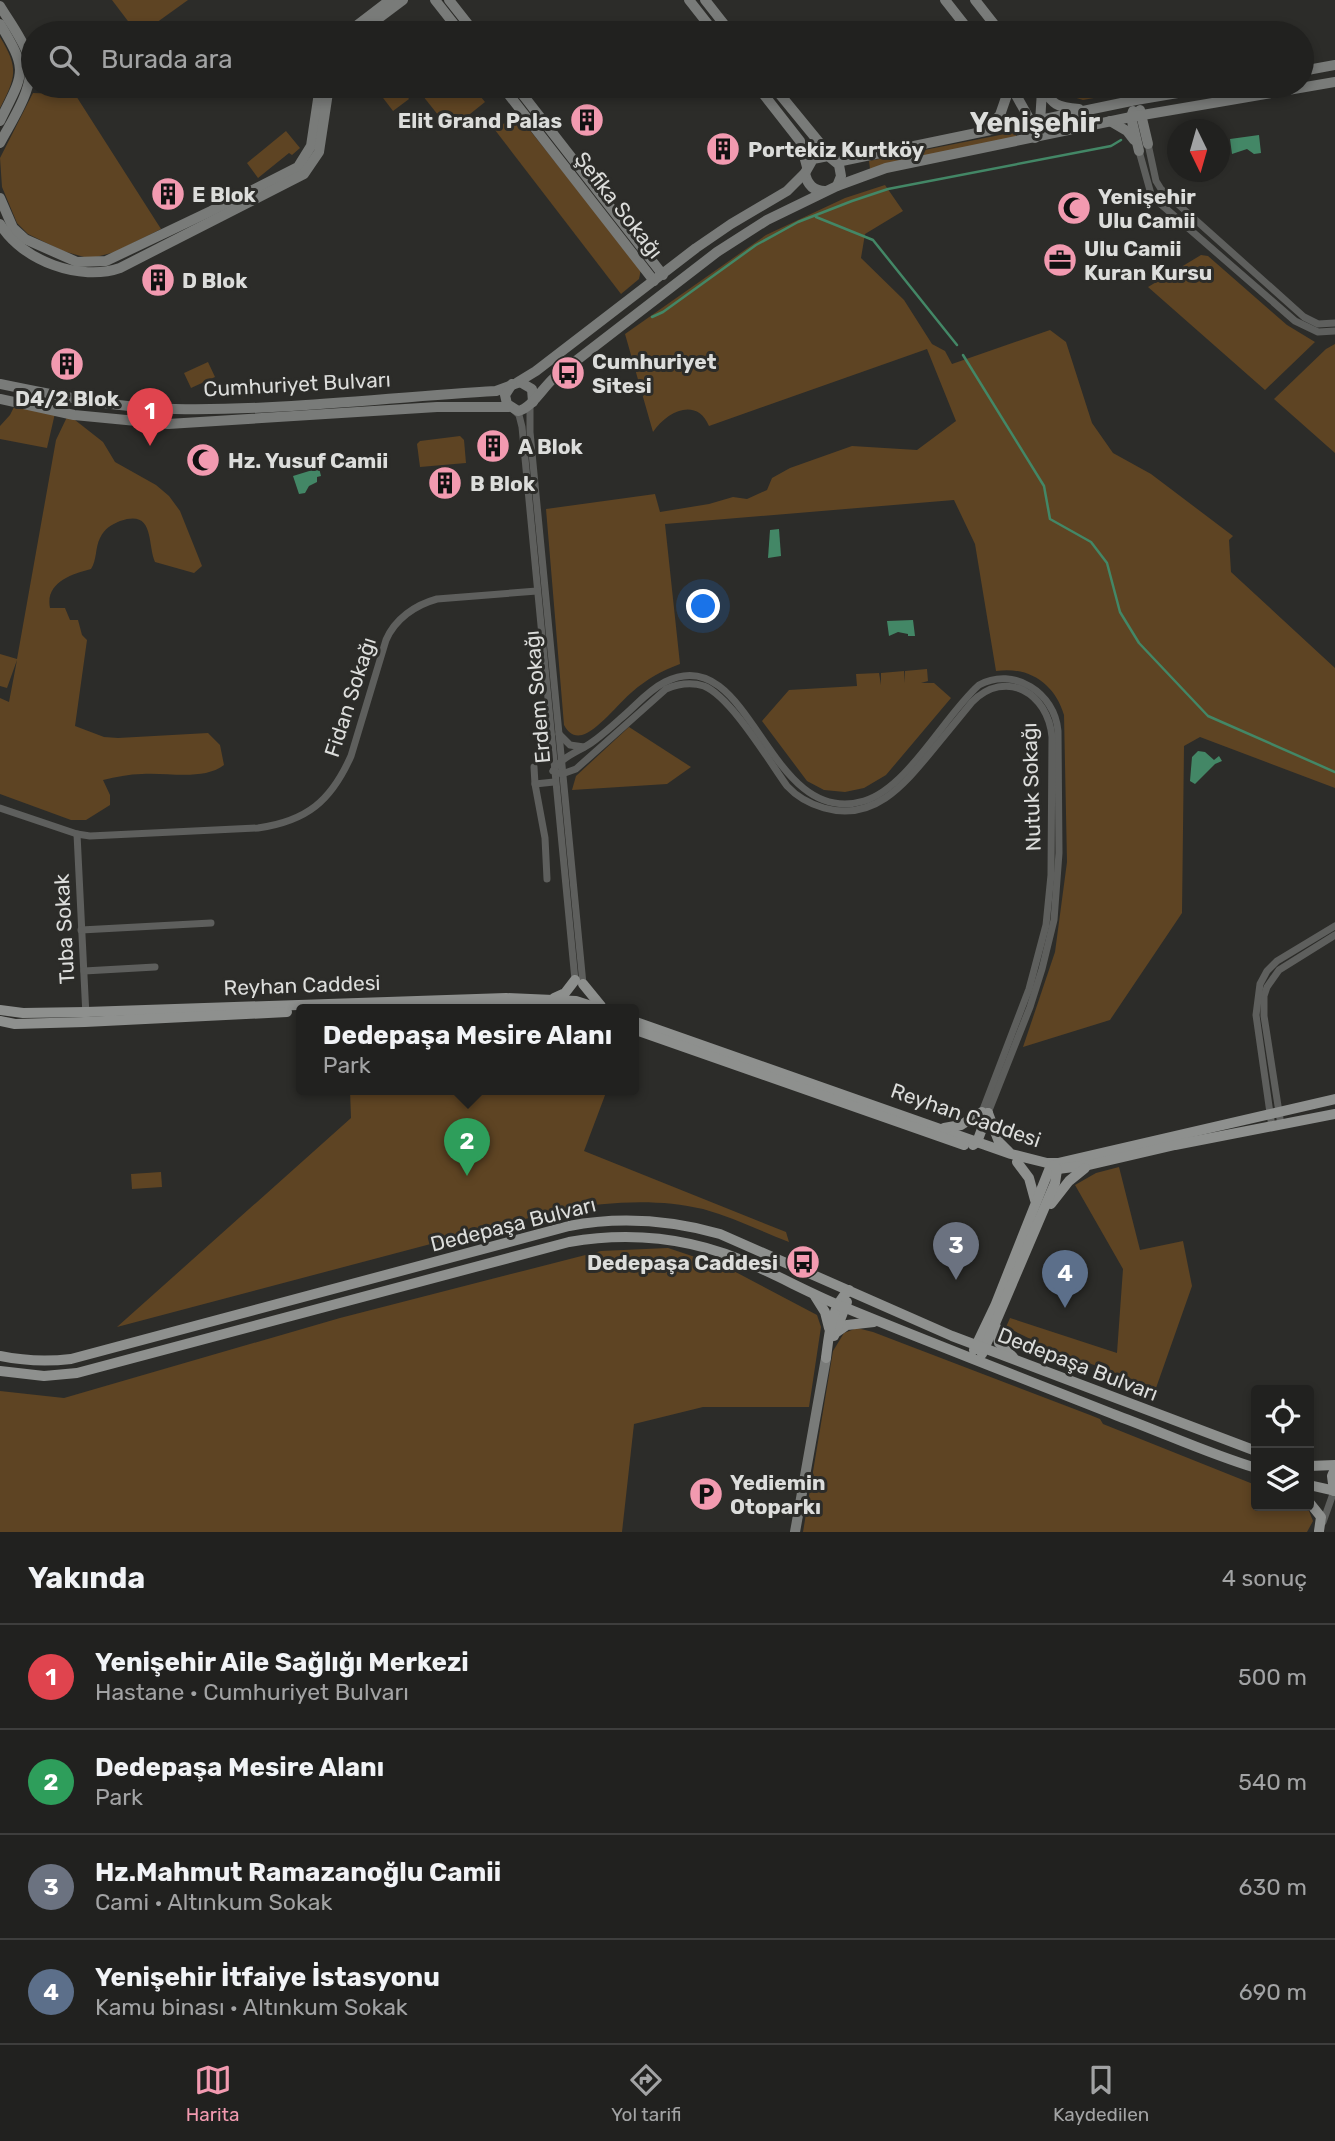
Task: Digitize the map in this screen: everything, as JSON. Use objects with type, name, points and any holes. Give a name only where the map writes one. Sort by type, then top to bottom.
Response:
[{"type":"main road","points":[[549,1000],[565,993],[579,982]]},
{"type":"main road","points":[[578,1004],[579,982]]},
{"type":"main road","points":[[579,982],[599,1004]]},
{"type":"main road","name":"Reyhan Caddesi","points":[[375,1004],[464,1000],[549,1000],[566,1004]]},
{"type":"main road","name":"Reyhan Caddesi","points":[[0,1021],[15,1024],[85,1017],[296,1008]]},
{"type":"main road","name":"Reyhan Caddesi","points":[[0,1010],[85,1017],[296,1012]]},
{"type":"main road","name":"Reyhan Caddesi","points":[[639,1023],[942,1129],[973,1143]]},
{"type":"main road","points":[[639,1031],[1014,1158],[1053,1168]]},
{"type":"main road","name":"Reyhan Caddesi","points":[[1053,1168],[1335,1099]]},
{"type":"main road","points":[[942,1129],[961,1125],[985,1113]]},
{"type":"main road","points":[[973,1143],[985,1113]]},
{"type":"main road","points":[[985,1113],[999,1142],[1029,1178],[1035,1203]]},
{"type":"main road","name":"Reyhan Caddesi","points":[[1053,1168],[1089,1165],[1175,1145],[1335,1114]]},
{"type":"main road","points":[[1041,1218],[1062,1188],[1089,1165]]},
{"type":"main road","points":[[1020,1363],[999,1343],[990,1325],[1035,1203],[1053,1168]]},
{"type":"main road","points":[[973,1360],[972,1354],[981,1347],[1041,1218],[1055,1183],[1053,1168]]},
{"type":"main road","name":"Dedepaşa Bulvarı","points":[[0,1356],[33,1361],[71,1359],[569,1226],[599,1221],[651,1221],[696,1227],[740,1242],[952,1336],[1251,1449]]},
{"type":"main road","name":"Dedepaşa Bulvarı","points":[[0,1371],[44,1376],[77,1373],[569,1242],[607,1237],[663,1238],[705,1247],[755,1266],[813,1294],[973,1360],[1161,1432],[1213,1455],[1251,1466]]},
{"type":"main road","points":[[826,1358],[841,1306],[849,1290]]},
{"type":"main road","points":[[813,1294],[825,1312],[832,1333]]},
{"type":"main road","points":[[832,1333],[847,1325],[881,1322]]},
{"type":"main road","points":[[952,1336],[972,1333],[990,1325]]},
{"type":"main road","points":[[1213,1455],[1251,1474]]},
{"type":"main road","points":[[1314,1466],[1335,1467],[1332,1476],[1335,1491],[1314,1486]]},
{"type":"main road","points":[[1314,1508],[1321,1517],[1319,1532]]},
{"type":"street","points":[[363,21],[390,0]]},
{"type":"street","points":[[375,21],[403,0]]},
{"type":"street","points":[[435,0],[452,21]]},
{"type":"street","points":[[449,0],[466,21]]},
{"type":"street","points":[[689,0],[706,21]]},
{"type":"street","points":[[705,0],[722,21]]},
{"type":"street","points":[[945,0],[962,21]]},
{"type":"street","points":[[975,0],[992,21]]},
{"type":"street","points":[[0,6],[21,42]]},
{"type":"street","points":[[0,24],[18,54],[21,73],[19,83],[0,121]]},
{"type":"street","points":[[1314,69],[1335,65]]},
{"type":"street","points":[[1314,86],[1335,82]]},
{"type":"street","points":[[0,143],[23,98]]},
{"type":"street","points":[[318,132],[319,98]]},
{"type":"street","points":[[0,225],[10,238],[64,269],[88,274],[120,268],[298,166],[318,132],[326,98]]},
{"type":"street","name":"Şefika Sokağı","points":[[512,98],[670,289]]},
{"type":"street","name":"Şefika Sokağı","points":[[525,98],[659,278]]},
{"type":"street","points":[[766,98],[800,141],[810,186],[815,190],[825,191]]},
{"type":"street","points":[[783,98],[835,161],[841,176],[837,186]]},
{"type":"street","points":[[983,132],[1000,115],[1006,98]]},
{"type":"street","points":[[1020,98],[1036,121]]},
{"type":"street","points":[[1035,138],[1039,98]]},
{"type":"street","points":[[1048,98],[1058,107],[1090,110]]},
{"type":"street","name":"Cumhuriyet Bulvarı","points":[[0,384],[77,400],[177,409],[323,403],[496,391],[536,371],[731,224],[788,191],[817,156],[828,156],[835,161],[1148,98]]},
{"type":"street","points":[[531,404],[531,389],[525,383],[515,383],[505,395],[511,408],[523,410],[531,404],[543,387],[555,377],[717,252],[768,220],[825,191],[886,168],[1143,114],[1241,98]]},
{"type":"street","points":[[1136,100],[1143,114],[1143,147],[1150,190],[1156,200],[1295,321],[1318,332],[1335,331]]},
{"type":"street","points":[[1136,100],[1131,117],[1161,189],[1304,317],[1318,324],[1335,323]]},
{"type":"street","points":[[1143,147],[1152,121],[1164,111]]},
{"type":"street","points":[[1110,121],[1127,131],[1143,147]]},
{"type":"street","points":[[0,198],[13,228],[25,239],[66,259],[87,263],[106,261],[214,216]]},
{"type":"street","points":[[436,396],[437,407]]},
{"type":"street","name":"Cumhuriyet Bulvarı","points":[[0,399],[74,415],[168,424],[437,407],[511,408]]},
{"type":"street","points":[[74,415],[77,400]]},
{"type":"street","points":[[323,403],[326,414]]},
{"type":"street","name":"Erdem Sokağı","points":[[531,404],[530,432],[579,982]]},
{"type":"street","name":"Erdem Sokağı","points":[[511,408],[519,415],[522,427],[554,782],[579,982]]},
{"type":"street","name":"Fidan Sokağı","points":[[0,808],[77,834],[117,836],[258,828],[280,825],[296,819],[327,798],[344,772],[386,640],[399,620],[423,603],[437,599],[537,591]]},
{"type":"street","name":"Nutuk Sokağı","points":[[553,771],[561,761],[585,747],[665,682],[681,677],[704,678],[717,684],[732,697],[798,786],[827,801],[857,803],[879,794],[897,780],[979,685],[993,680],[1011,679],[1038,691],[1051,706],[1058,731],[1059,853],[1054,920],[1030,1007],[985,1113]]},
{"type":"street","name":"Nutuk Sokağı","points":[[562,774],[576,769],[659,694],[674,686],[694,684],[705,687],[723,699],[787,786],[798,796],[827,810],[858,810],[887,798],[904,784],[983,692],[1011,687],[1034,696],[1047,712],[1052,737],[1049,905],[1036,967],[985,1113]]},
{"type":"street","points":[[558,734],[570,745],[585,747]]},
{"type":"street","points":[[534,767],[545,838],[547,879]]},
{"type":"street","points":[[553,771],[562,774]]},
{"type":"street","points":[[535,784],[554,782]]},
{"type":"street","name":"Tuba Sokak","points":[[77,834],[85,1017]]},
{"type":"street","points":[[81,930],[211,923]]},
{"type":"street","points":[[1274,1112],[1256,1015],[1260,984],[1277,961],[1335,926]]},
{"type":"street","points":[[1276,1126],[1264,1016],[1267,987],[1286,964],[1335,935]]},
{"type":"street","points":[[84,971],[155,967]]},
{"type":"street","points":[[795,1532],[826,1358]]},
{"type":"street","points":[[1319,1532],[1335,1491]]},
{"type":"street","points":[[1319,1532],[1335,1508]]},
{"type":"shaded area","points":[[112,0],[188,0],[159,21],[128,21]]},
{"type":"shaded area","points":[[0,37],[13,65],[13,72],[0,108]]},
{"type":"shaded area","points":[[30,98],[77,98],[161,229],[115,252],[96,257],[84,257],[63,251],[28,234],[17,223],[2,187],[0,158]]},
{"type":"shaded area","points":[[383,98],[408,98],[409,99],[393,111]]},
{"type":"shaded area","points":[[425,98],[482,98],[485,102],[450,130]]},
{"type":"shaded area","points":[[520,118],[641,269],[639,279],[621,294],[495,130],[510,119]]},
{"type":"shaded area","points":[[286,131],[300,148],[292,155],[289,153],[258,178],[247,163]]},
{"type":"shaded area","points":[[1015,132],[1017,138],[870,169],[869,161]]},
{"type":"shaded area","points":[[1259,135],[1261,153],[1254,154],[1247,149],[1232,154],[1230,139]]},
{"type":"shaded area","points":[[885,185],[903,211],[865,234],[861,258],[904,300],[932,344],[945,351],[952,364],[1050,330],[1066,342],[1092,423],[1113,453],[1151,474],[1233,536],[1229,540],[1231,572],[1335,668],[1335,788],[1200,737],[1184,746],[1182,913],[1110,1020],[1023,1047],[1055,952],[1067,862],[1064,715],[1054,694],[1039,680],[1019,671],[996,671],[975,544],[954,500],[665,524],[680,664],[643,683],[588,732],[573,735],[564,725],[546,509],[655,494],[660,512],[733,497],[747,499],[767,490],[772,478],[790,468],[852,446],[917,450],[956,421],[927,349],[709,426],[697,412],[682,410],[666,418],[653,432],[625,334],[766,235],[845,198]]},
{"type":"shaded area","points":[[1201,255],[1208,256],[1287,325],[1315,342],[1265,390],[1148,287]]},
{"type":"shaded area","points":[[1335,344],[1335,453],[1274,399],[1326,349]]},
{"type":"shaded area","points":[[208,362],[215,377],[191,388],[184,373]]},
{"type":"shaded area","points":[[17,401],[56,409],[47,448],[0,439],[0,426]]},
{"type":"shaded area","points":[[74,416],[75,420],[103,442],[115,462],[156,485],[169,496],[180,511],[202,566],[194,573],[155,562],[148,530],[139,520],[131,519],[117,522],[104,532],[98,542],[91,569],[61,581],[51,592],[50,608],[65,608],[70,620],[78,620],[82,635],[87,640],[75,726],[104,737],[118,738],[208,733],[220,745],[224,765],[206,773],[137,774],[103,780],[110,795],[110,805],[86,820],[71,820],[0,794],[0,698],[9,702],[17,660],[7,688],[0,686],[0,654],[17,659],[56,440],[67,417]]},
{"type":"shaded area","points":[[460,436],[464,440],[466,463],[420,467],[417,444],[420,441]]},
{"type":"shaded area","points":[[319,468],[321,476],[317,477],[317,482],[309,486],[305,493],[299,494],[293,476]]},
{"type":"shaded area","points":[[779,529],[781,556],[768,558],[770,530]]},
{"type":"shaded area","points":[[913,620],[915,636],[898,632],[889,636],[887,621]]},
{"type":"shaded area","points":[[927,669],[928,681],[921,683],[934,683],[951,698],[886,775],[864,788],[845,792],[824,790],[807,781],[762,721],[789,690],[857,686],[856,674],[879,673],[881,685],[881,673],[904,671],[905,683],[905,671]]},
{"type":"shaded area","points":[[629,727],[691,767],[667,784],[572,790],[576,776]]},
{"type":"shaded area","points":[[1198,751],[1205,752],[1214,760],[1219,756],[1222,761],[1215,764],[1195,784],[1190,781],[1192,757]]},
{"type":"shaded area","points":[[350,1095],[605,1095],[584,1151],[786,1232],[789,1242],[725,1216],[668,1203],[615,1203],[563,1209],[117,1327],[351,1118]]},
{"type":"shaded area","points":[[1119,1167],[1140,1250],[1183,1241],[1192,1286],[1156,1388],[1051,1349],[1006,1327],[1010,1318],[1117,1353],[1123,1269],[1075,1185],[1096,1173]]},
{"type":"shaded area","points":[[161,1172],[162,1187],[132,1189],[131,1174]]},
{"type":"shaded area","points":[[668,1248],[728,1268],[817,1315],[821,1327],[809,1407],[703,1407],[634,1424],[622,1532],[0,1532],[0,1391],[64,1398],[340,1318],[601,1251]]},
{"type":"shaded area","points":[[857,1328],[873,1332],[1100,1419],[1103,1424],[1251,1483],[1251,1511],[1309,1511],[1313,1521],[1307,1532],[803,1532],[833,1351],[844,1333]]},
{"type":"waterway","points":[[652,317],[663,312],[756,245],[798,222],[852,201],[888,189],[1111,146],[1121,140]]},
{"type":"waterway","points":[[816,217],[873,240],[957,345]]},
{"type":"waterway","points":[[963,355],[1044,486],[1050,519],[1091,542],[1107,563],[1120,612],[1139,643],[1208,716],[1335,772]]},
{"type":"place","name":"Elit Grand Palas","points":[[587,120]]},
{"type":"place","name":"Portekiz Kurtköy","points":[[723,149]]},
{"type":"place","name":"E Blok","points":[[168,194]]},
{"type":"place","name":"Yenişehir Ulu Camii","points":[[1074,208]]},
{"type":"place","name":"Ulu Camii Kuran Kursu","points":[[1060,260]]},
{"type":"place","name":"D Blok","points":[[158,280]]},
{"type":"place","name":"D4/2 Blok","points":[[67,364]]},
{"type":"place","name":"Cumhuriyet Sitesi","points":[[568,373]]},
{"type":"place","name":"Yenişehir Aile Sağlığı Merkezi","points":[[150,446]]},
{"type":"place","name":"A Blok","points":[[493,446]]},
{"type":"place","name":"Hz. Yusuf Camii","points":[[203,460]]},
{"type":"place","name":"B Blok","points":[[445,483]]},
{"type":"place","name":"Dedepaşa Mesire Alanı","points":[[467,1176]]},
{"type":"place","name":"Dedepaşa Caddesi","points":[[803,1262]]},
{"type":"place","name":"Hz.Mahmut Ramazanoğlu Camii","points":[[956,1280]]},
{"type":"place","name":"Yenişehir İtfaiye İstasyonu","points":[[1065,1308]]},
{"type":"place","name":"Yediemin Otoparkı","points":[[706,1494]]},
{"type":"district","name":"Yenişehir","points":[[1035,122]]}]
